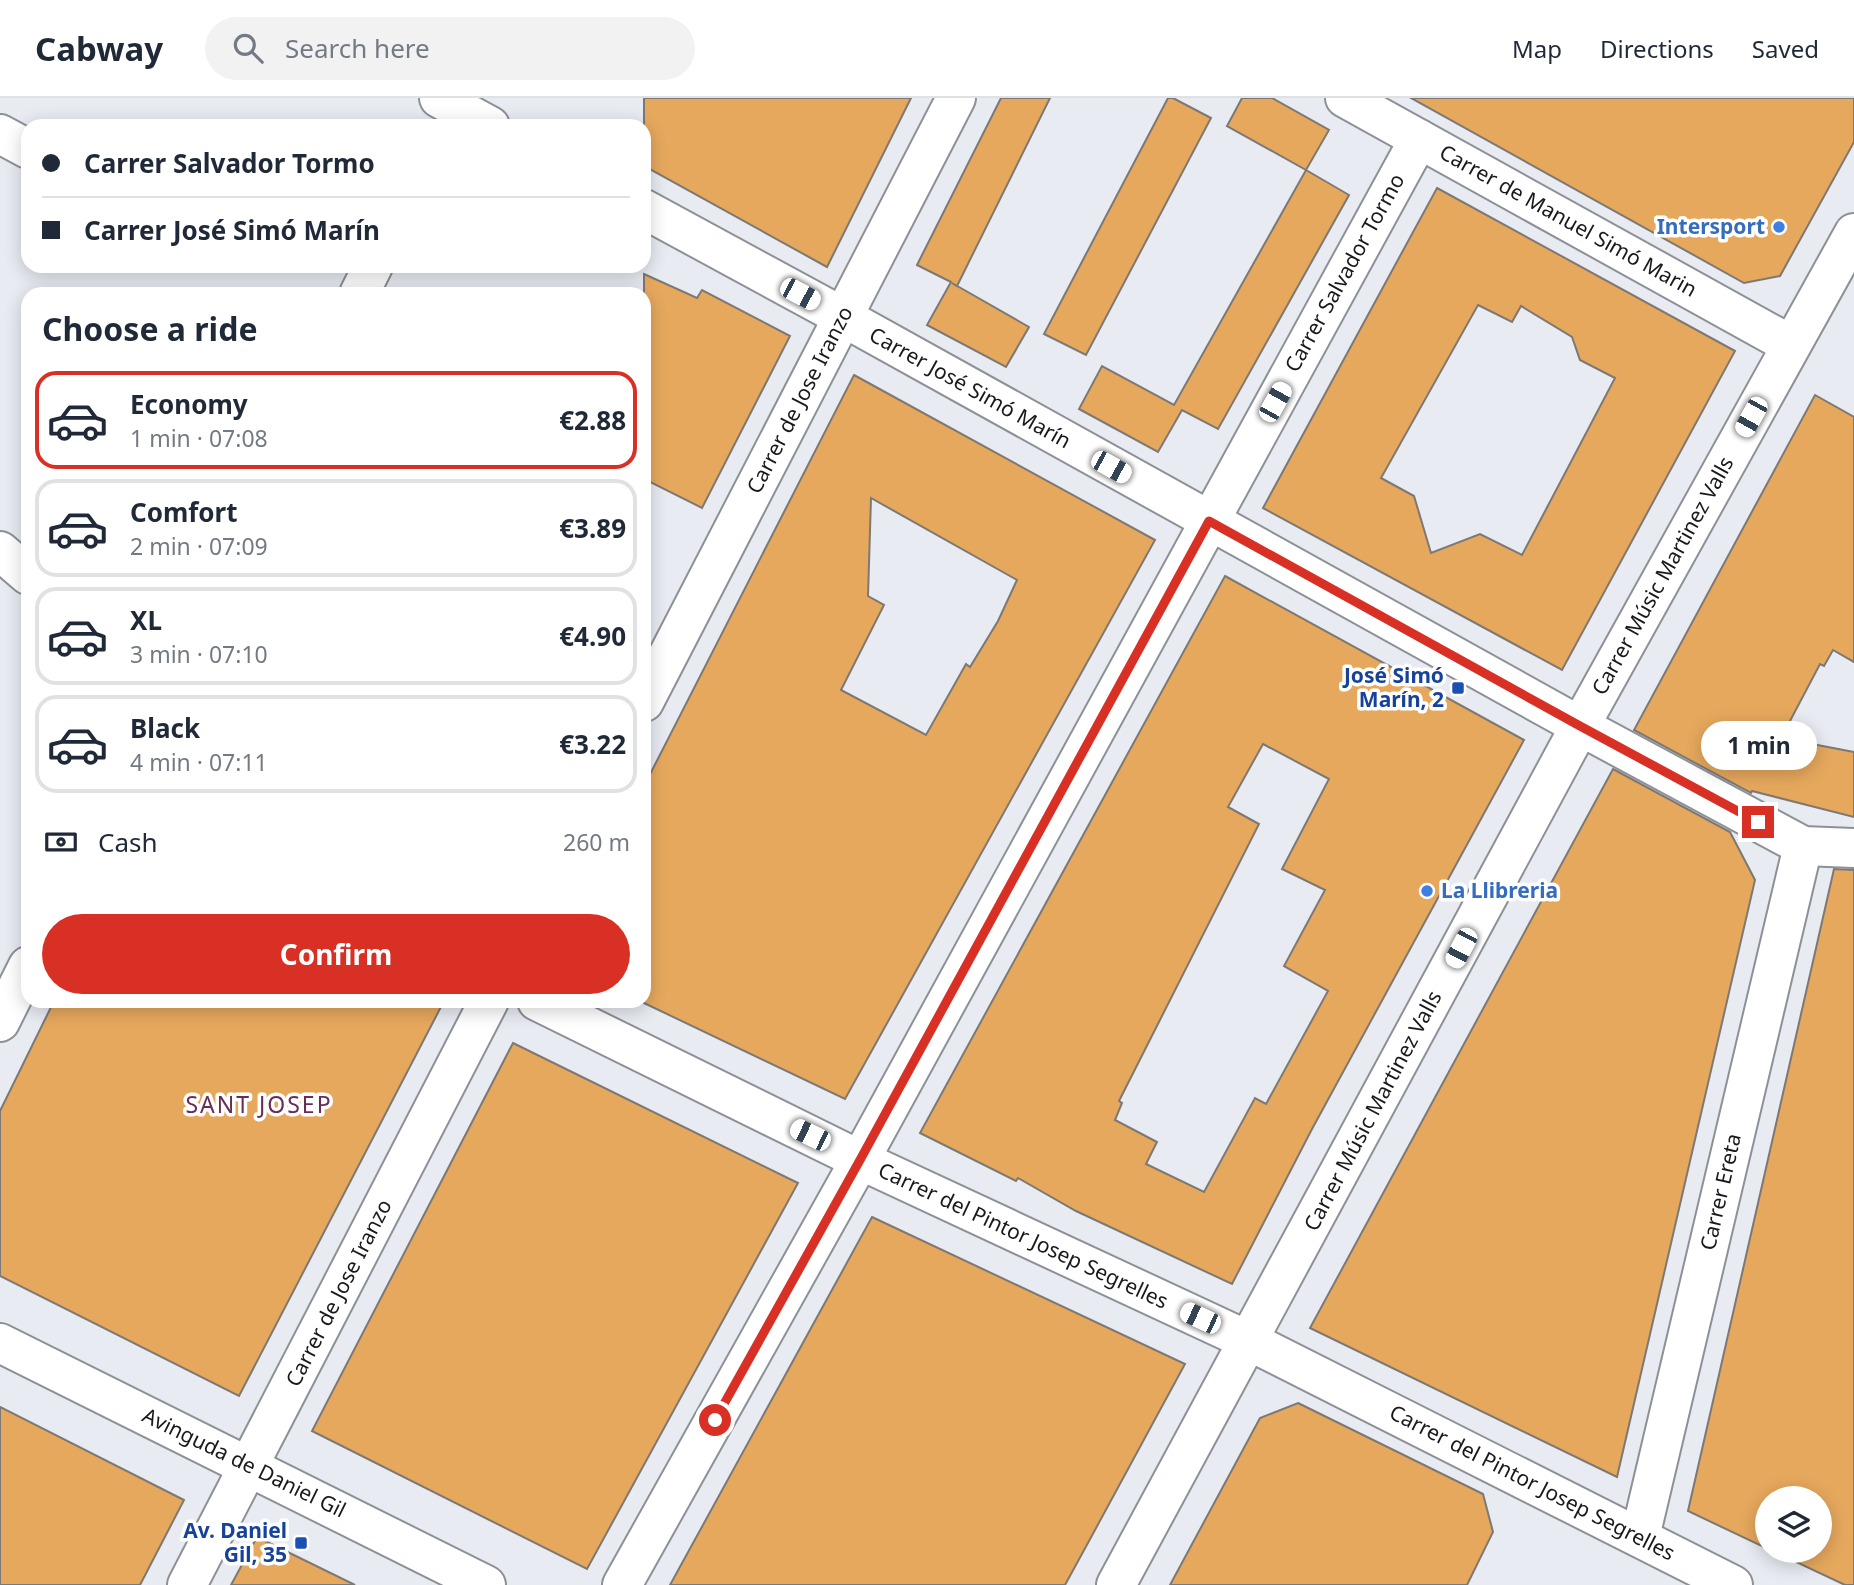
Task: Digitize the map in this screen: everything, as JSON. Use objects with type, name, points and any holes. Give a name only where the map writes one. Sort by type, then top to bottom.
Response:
[{"type":"street","name":"Carrer de Jose Iranzo","points":[[651,688],[956,98]]},
{"type":"street","name":"Carrer de Manuel Simó Marin","points":[[1345,98],[1791,345]]},
{"type":"street","points":[[447,107],[474,119]]},
{"type":"street","points":[[0,134],[21,145]]},
{"type":"street","name":"Carrer Salvador Tormo","points":[[622,1585],[860,1160],[1419,139]]},
{"type":"street","name":"Carrer José Simó Marín","points":[[651,213],[1580,726],[1803,846],[1854,848]]},
{"type":"street","name":"Carrer Músic Martinez Valls","points":[[1116,1585],[1580,726],[1854,233]]},
{"type":"street","points":[[0,551],[21,569]]},
{"type":"street","name":"Carrer Ereta","points":[[1640,1537],[1803,846]]},
{"type":"street","points":[[0,1022],[21,980]]},
{"type":"street","name":"Carrer de Jose Iranzo","points":[[187,1585],[485,1008]]},
{"type":"street","name":"Carrer del Pintor Josep Segrelles","points":[[551,1008],[860,1160],[1249,1341],[1733,1585]]},
{"type":"street","name":"Avinguda de Daniel Gil","points":[[0,1343],[486,1585]]},
{"type":"building","points":[[644,98],[911,98],[827,267],[651,170],[651,119],[644,119]]},
{"type":"building","points":[[1001,98],[1050,98],[957,286],[1029,327],[1006,367],[927,325],[951,282],[917,265]]},
{"type":"building","points":[[1168,98],[1173,98],[1211,118],[1086,355],[1044,334]]},
{"type":"building","points":[[1242,98],[1272,98],[1329,130],[1306,170],[1227,126]]},
{"type":"building","points":[[1411,98],[1854,98],[1854,142],[1780,276],[1744,283]]},
{"type":"building","points":[[1306,170],[1349,195],[1218,429],[1182,410],[1158,452],[1079,409],[1102,366],[1174,405]]},
{"type":"building","points":[[1437,188],[1735,351],[1562,670],[1263,508]],"holes":[[[1478,305],[1512,322],[1521,306],[1572,337],[1580,360],[1615,378],[1522,555],[1480,534],[1431,553],[1414,496],[1381,478]]]},
{"type":"building","points":[[644,274],[697,298],[702,290],[790,336],[702,508],[651,482],[651,287],[644,287]]},
{"type":"building","points":[[854,375],[1155,540],[845,1099],[651,1006],[651,772]],"holes":[[[871,498],[1017,580],[998,621],[970,667],[966,664],[926,735],[841,690],[884,605],[868,596]]]},
{"type":"building","points":[[1815,395],[1854,417],[1854,662],[1833,650],[1824,666],[1820,664],[1781,738],[1854,752],[1854,817],[1752,791],[1751,793],[1634,730]]},
{"type":"building","points":[[1225,576],[1524,740],[1312,1129],[1232,1284],[1076,1211],[1018,1178],[1016,1181],[920,1133]],"holes":[[[1263,744],[1329,779],[1282,869],[1325,890],[1284,966],[1328,991],[1266,1104],[1255,1098],[1204,1192],[1146,1164],[1157,1142],[1115,1120],[1122,1103],[1119,1101],[1259,824],[1228,807]]]},
{"type":"building","points":[[1613,769],[1730,832],[1755,880],[1617,1477],[1310,1328]]},
{"type":"building","points":[[1834,869],[1854,870],[1854,1585],[1845,1585],[1798,1563],[1832,1563],[1832,1486],[1755,1486],[1755,1543],[1688,1511]]},
{"type":"building","points":[[51,1008],[440,1008],[239,1396],[0,1276],[0,1111]]},
{"type":"building","points":[[513,1043],[798,1183],[587,1569],[312,1431]]},
{"type":"building","points":[[872,1217],[1185,1364],[1065,1585],[670,1585]]},
{"type":"building","points":[[1298,1403],[1483,1494],[1493,1532],[1467,1585],[1170,1585],[1260,1418]]},
{"type":"building","points":[[0,1407],[184,1500],[140,1585],[0,1585]]},
{"type":"building","points":[[257,1537],[355,1585],[231,1585]]},
{"type":"place","name":"Intersport","points":[[1779,227]]},
{"type":"place","name":"José Simó Marín, 2","points":[[1458,688]]},
{"type":"place","name":"La Llibreria","points":[[1427,891]]},
{"type":"place","name":"Av. Daniel Gil, 35","points":[[301,1543]]},
{"type":"district","name":"SANT JOSEP","points":[[259,1105]]},
{"type":"route","points":[[715,1420],[1209,521],[1758,822]]}]
